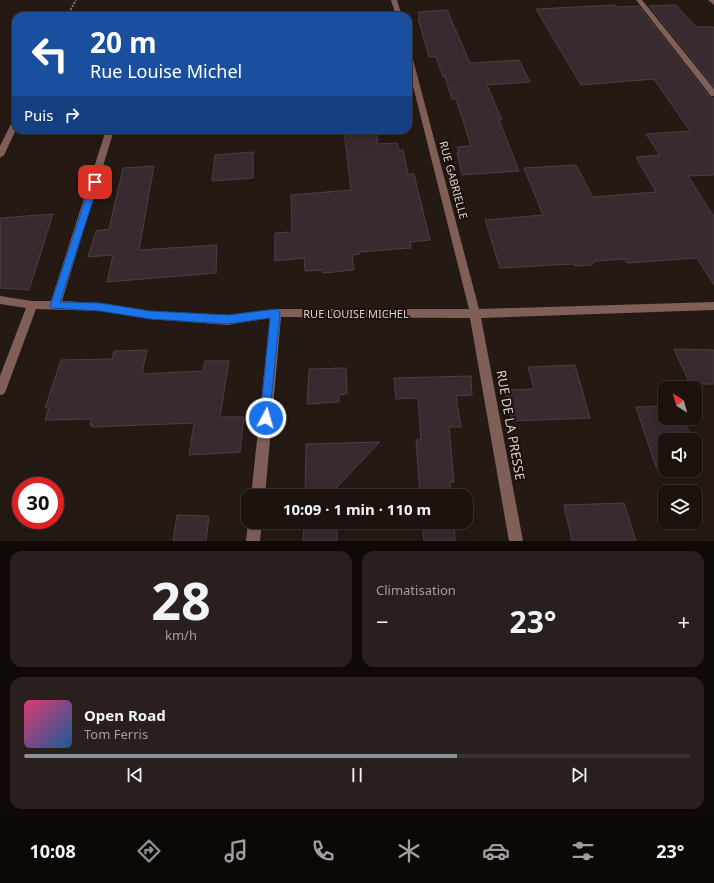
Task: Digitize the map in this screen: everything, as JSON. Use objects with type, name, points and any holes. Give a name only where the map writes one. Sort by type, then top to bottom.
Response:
[{"type":"street","points":[[394,0],[397,12]]},
{"type":"street","points":[[638,0],[714,94]]},
{"type":"street","points":[[711,0],[714,3]]},
{"type":"street","name":"RUE GABRIELLE","points":[[412,67],[469,287],[474,314]]},
{"type":"street","points":[[0,155],[12,130]]},
{"type":"street","points":[[54,306],[74,251],[109,134]]},
{"type":"street","name":"RUE LOUISE MICHEL","points":[[0,300],[32,305],[100,307],[150,315],[228,320],[276,314],[474,314],[714,306]]},
{"type":"street","points":[[0,390],[26,325],[32,305]]},
{"type":"street","points":[[259,489],[276,314]]},
{"type":"street","name":"RUE DE LA PRESSE","points":[[474,314],[516,541]]},
{"type":"street","points":[[253,541],[254,529]]},
{"type":"path","points":[[69,12],[76,0]]},
{"type":"building","points":[[615,5],[617,7],[639,6],[710,97],[714,98],[714,175],[688,176],[714,217],[714,285],[697,258],[627,263],[625,259],[595,261],[592,265],[575,266],[573,264],[500,268],[485,220],[543,215],[524,168],[576,165],[593,197],[656,192],[636,157],[660,155],[646,134],[690,131],[654,79],[581,85],[536,9]]},
{"type":"building","points":[[676,5],[696,27],[714,27],[714,87],[649,6]]},
{"type":"building","points":[[447,10],[470,63],[519,60],[530,82],[487,85],[502,120],[499,120],[519,171],[462,175],[457,147],[471,146],[456,99],[452,99],[445,77],[443,77],[436,57],[429,57],[418,18],[420,18],[418,12]]},
{"type":"building","points":[[344,134],[377,134],[378,144],[397,143],[399,150],[403,150],[408,174],[414,174],[430,240],[410,242],[411,248],[359,252],[360,254],[352,255],[354,270],[323,273],[323,270],[305,271],[304,258],[275,261],[275,233],[292,232],[291,195],[351,190]]},
{"type":"building","points":[[253,152],[253,178],[212,181],[215,155]]},
{"type":"building","points":[[154,166],[139,250],[217,245],[216,273],[107,282],[113,255],[88,257],[96,231],[109,229],[123,168]]},
{"type":"building","points":[[53,214],[29,290],[0,288],[0,218]]},
{"type":"building","points":[[674,349],[714,350],[714,384],[702,384],[702,381],[689,381]]},
{"type":"building","points":[[147,350],[142,374],[203,371],[205,361],[229,361],[220,417],[244,417],[240,452],[189,455],[194,423],[92,427],[93,425],[90,425],[91,419],[45,420],[49,408],[45,408],[61,360],[112,359],[114,351]]},
{"type":"building","points":[[575,365],[590,418],[512,421],[505,390],[534,389],[528,367]]},
{"type":"building","points":[[346,368],[347,394],[339,395],[339,402],[307,404],[309,369]]},
{"type":"building","points":[[471,376],[472,395],[456,396],[461,427],[449,427],[454,482],[450,482],[450,489],[420,489],[416,440],[421,440],[418,398],[396,399],[394,378]]},
{"type":"building","points":[[658,406],[658,425],[686,425],[689,433],[658,433],[658,467],[656,467],[636,407]]},
{"type":"building","points":[[380,442],[335,489],[305,489],[306,444]]},
{"type":"building","points":[[624,503],[636,541],[572,541],[564,505]]},
{"type":"building","points":[[177,515],[209,516],[206,541],[173,541]]},
{"type":"building","points":[[304,529],[337,529],[337,541],[303,541]]},
{"type":"building","points":[[423,529],[454,529],[455,541],[424,541]]},
{"type":"route","points":[[95,182],[64,280],[54,306],[100,307],[123,312],[150,315],[228,320],[276,314],[266,418]]}]
